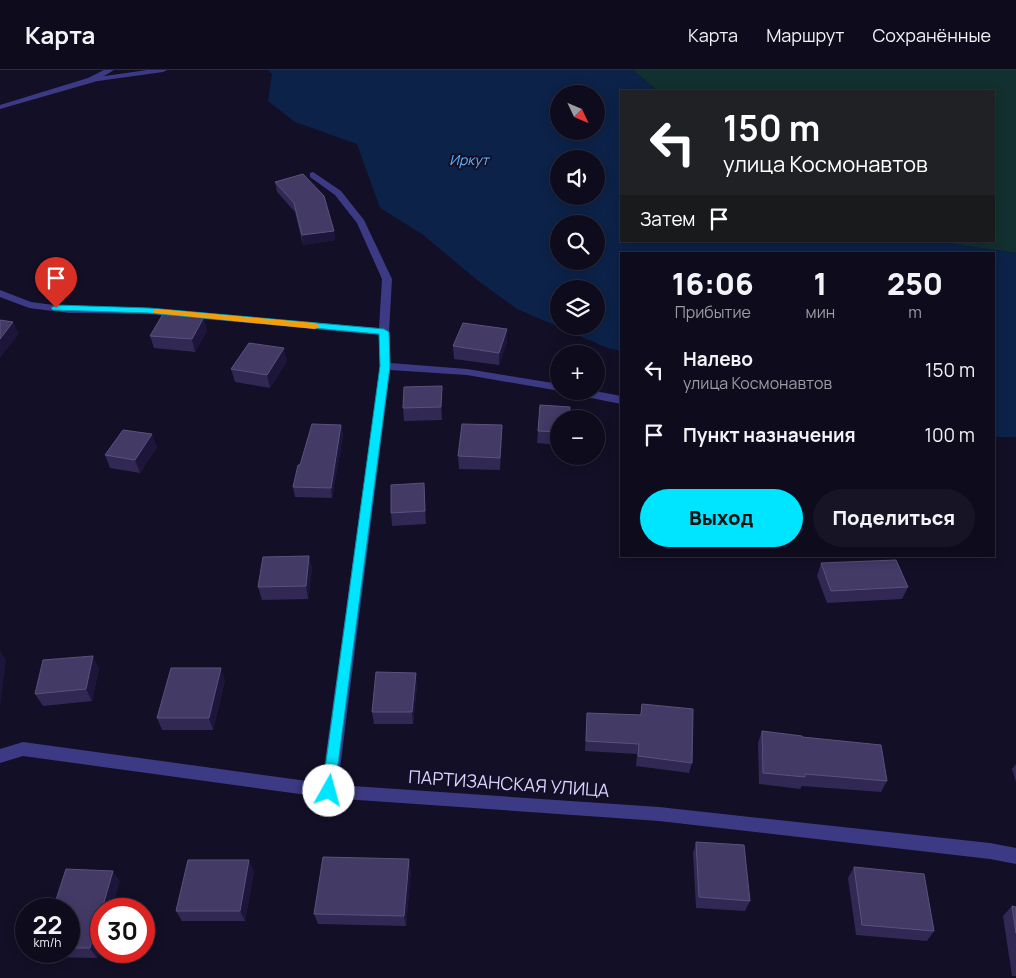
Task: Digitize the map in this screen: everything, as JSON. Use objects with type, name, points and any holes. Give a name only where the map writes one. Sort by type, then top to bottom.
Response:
[{"type":"street","points":[[92,80],[110,70]]},
{"type":"street","points":[[0,106],[92,80],[163,70]]},
{"type":"street","points":[[313,175],[338,193],[361,222],[387,279],[384,332],[385,366],[329,791]]},
{"type":"street","points":[[0,293],[29,305],[69,310],[149,311],[384,332]]},
{"type":"street","points":[[385,366],[467,372],[550,386]]},
{"type":"street","points":[[605,397],[620,400]]},
{"type":"street","name":"ПАРТИЗАНСКАЯ УЛИЦА","points":[[0,756],[23,749],[329,791],[659,814],[990,851],[1016,856]]},
{"type":"green space","points":[[633,70],[1016,70],[1016,253],[937,242],[995,242],[995,90],[656,90]]},
{"type":"water","name":"Иркут","points":[[268,70],[633,70],[656,90],[620,90],[620,242],[937,242],[1016,253],[1016,437],[995,437],[995,252],[620,252],[620,351],[608,348],[605,345],[578,335],[605,335],[605,280],[550,280],[550,323],[517,309],[477,280],[422,234],[380,208],[357,144],[295,122],[268,101],[272,74]]},
{"type":"building","points":[[303,174],[324,196],[334,231],[302,235],[294,203],[275,182]]},
{"type":"building","points":[[163,314],[204,317],[192,339],[150,336]]},
{"type":"building","points":[[0,320],[13,322],[0,339]]},
{"type":"building","points":[[463,323],[507,329],[499,353],[453,346]]},
{"type":"building","points":[[249,343],[284,348],[267,375],[231,369]]},
{"type":"building","points":[[442,386],[441,407],[403,408],[404,387]]},
{"type":"building","points":[[540,405],[570,407],[570,410],[550,410],[550,432],[538,431]]},
{"type":"building","points":[[312,424],[341,425],[331,488],[293,487],[298,465],[300,465]]},
{"type":"building","points":[[462,424],[502,425],[500,458],[458,456]]},
{"type":"building","points":[[123,430],[152,434],[135,460],[105,455]]},
{"type":"building","points":[[424,483],[425,511],[391,513],[391,485]]},
{"type":"building","points":[[309,556],[306,586],[258,587],[263,557]]},
{"type":"building","points":[[896,560],[908,587],[831,591],[821,563]]},
{"type":"building","points":[[93,656],[86,689],[35,694],[43,660]]},
{"type":"building","points":[[171,668],[221,668],[209,718],[157,718]]},
{"type":"building","points":[[376,672],[416,673],[412,712],[372,712]]},
{"type":"building","points":[[642,704],[693,709],[692,763],[638,756],[639,744],[586,741],[587,713],[641,715]]},
{"type":"building","points":[[762,731],[881,745],[887,781],[805,774],[805,777],[763,773]]},
{"type":"building","points":[[696,842],[744,845],[750,901],[699,897]]},
{"type":"building","points":[[323,857],[409,859],[404,916],[314,914]]},
{"type":"building","points":[[188,860],[249,860],[240,911],[176,911]]},
{"type":"building","points":[[854,867],[924,874],[934,931],[862,925]]},
{"type":"building","points":[[66,869],[113,871],[105,898],[90,898],[90,948],[80,948],[80,898],[57,898]]},
{"type":"building","points":[[1012,906],[1016,907],[1016,933]]},
{"type":"slow traffic","points":[[158,311],[234,320],[315,326]]},
{"type":"route","points":[[56,308],[69,310],[149,311],[384,332],[385,366],[329,791]]}]
